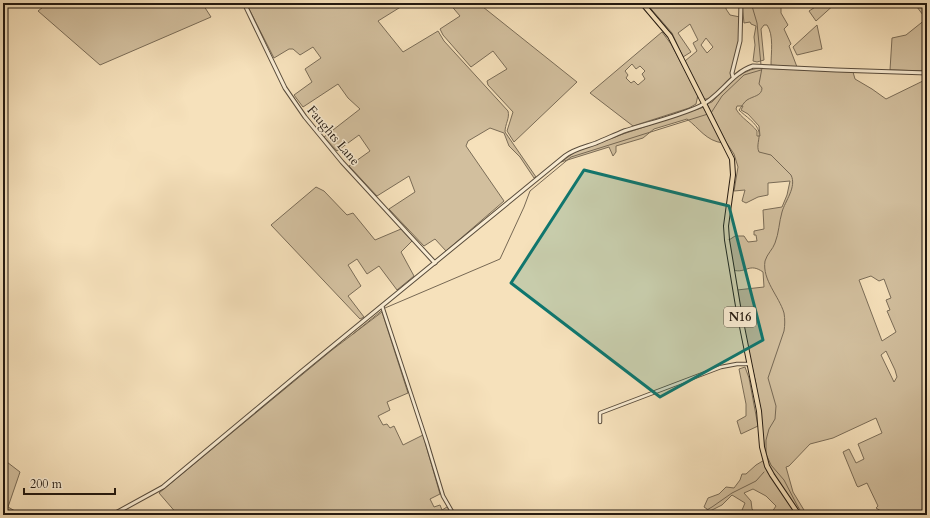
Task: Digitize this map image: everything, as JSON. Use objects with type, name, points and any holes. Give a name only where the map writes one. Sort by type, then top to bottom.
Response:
[{"type":"highway","name":"N16","points":[[642,3],[670,36],[729,151],[733,166],[726,233],[738,306],[759,411],[762,447],[767,466],[799,515]]},
{"type":"street","name":"Faughts Lane","points":[[244,3],[285,88],[305,118],[342,162],[435,262]]},
{"type":"street","points":[[733,77],[732,73],[740,41],[741,3]]},
{"type":"street","points":[[112,515],[164,487],[435,262],[570,153],[623,132],[671,117],[705,104],[733,77],[745,68],[753,66],[927,73]]},
{"type":"street","points":[[382,306],[427,443],[442,496],[454,515]]},
{"type":"street","points":[[600,422],[600,413],[628,402],[720,367],[737,364],[749,364]]},
{"type":"highlighted area","points":[[584,170],[729,206],[763,340],[660,397],[511,283]]},
{"type":"shaded area","points":[[48,3],[202,3],[211,17],[100,65],[38,11]]},
{"type":"shaded area","points":[[246,3],[407,3],[378,21],[403,52],[438,31],[444,41],[508,111],[505,132],[536,177],[534,178],[520,157],[509,146],[504,133],[490,128],[468,141],[466,146],[504,201],[446,251],[435,239],[424,246],[389,209],[415,192],[409,176],[377,196],[349,166],[370,151],[359,135],[337,151],[324,137],[360,109],[348,98],[338,84],[303,107],[294,95],[312,82],[305,69],[321,58],[313,47],[300,55],[293,49],[289,49],[274,58]]},
{"type":"shaded area","points":[[449,3],[478,3],[577,82],[514,142],[507,131],[513,112],[488,85],[487,81],[507,69],[493,51],[471,67],[443,35],[440,29],[460,16]]},
{"type":"shaded area","points":[[646,3],[726,3],[726,9],[730,15],[740,17],[739,41],[732,76],[720,90],[708,99],[704,99],[685,61],[697,51],[693,43],[698,40],[690,24],[678,33],[691,52],[683,57],[672,33]],"holes":[[[706,38],[713,47],[707,53],[701,45]]]},
{"type":"shaded area","points":[[742,3],[781,3],[781,13],[788,25],[784,29],[791,44],[789,46],[797,67],[771,65],[771,34],[767,25],[764,25],[761,29],[764,60],[757,62],[753,61],[756,26],[750,22],[744,23]]},
{"type":"shaded area","points":[[824,3],[836,3],[816,21],[809,11]]},
{"type":"shaded area","points":[[914,3],[927,3],[927,71],[890,70],[892,38],[906,35],[926,19]]},
{"type":"shaded area","points":[[817,25],[822,49],[797,55],[793,47]]},
{"type":"shaded area","points":[[662,32],[671,44],[698,95],[696,104],[689,108],[633,126],[590,93]],"holes":[[[632,64],[636,69],[640,66],[645,71],[642,74],[645,79],[638,85],[634,81],[631,83],[626,78],[628,75],[625,71]]]},
{"type":"shaded area","points":[[758,68],[853,72],[855,79],[886,99],[927,79],[927,515],[887,515],[876,508],[878,506],[867,483],[858,487],[857,486],[843,452],[849,449],[856,463],[864,459],[858,444],[882,433],[876,418],[833,438],[810,444],[789,466],[786,467],[793,492],[807,515],[770,515],[776,506],[766,496],[753,489],[744,493],[751,501],[752,509],[757,515],[740,515],[745,503],[732,495],[722,505],[710,511],[704,507],[708,498],[719,494],[726,487],[734,488],[740,480],[742,474],[746,474],[766,459],[756,384],[742,324],[737,290],[764,287],[763,272],[754,268],[741,271],[733,270],[729,240],[735,236],[744,236],[748,242],[757,241],[754,231],[764,229],[763,210],[782,207],[787,195],[790,181],[768,183],[768,195],[758,197],[746,203],[742,201],[745,190],[734,191],[738,167],[734,154],[726,142],[707,104],[712,102],[732,81],[750,70]],"holes":[[[737,106],[743,106],[741,110],[748,114],[759,126],[760,136],[757,136],[757,131],[738,112],[736,109]],[[871,276],[879,281],[884,279],[891,298],[886,300],[890,310],[887,311],[896,332],[882,341],[859,280]],[[886,351],[897,377],[894,382],[881,355]]]},
{"type":"shaded area","points":[[704,107],[723,143],[707,137],[687,119],[654,129],[643,138],[616,146],[616,152],[613,156],[609,147],[561,162],[575,152]]},
{"type":"shaded area","points":[[316,187],[324,191],[347,215],[353,213],[375,240],[401,229],[412,241],[401,252],[414,276],[397,290],[379,266],[367,274],[357,259],[348,265],[361,286],[348,296],[364,317],[360,319],[271,225]]},
{"type":"shaded area","points":[[382,312],[408,393],[387,402],[390,410],[378,416],[383,425],[387,424],[390,428],[394,426],[403,445],[423,435],[440,494],[430,499],[434,507],[440,505],[442,510],[447,507],[453,515],[178,515],[159,493],[332,350]]},
{"type":"shaded area","points":[[745,367],[749,378],[758,426],[741,434],[737,421],[746,416],[746,404],[739,369]]},
{"type":"shaded area","points":[[3,459],[20,472],[8,507],[22,515],[3,515]]},
{"type":"waterway","points":[[753,3],[752,6],[757,23],[761,65]]},
{"type":"waterway","points":[[762,68],[759,84],[762,91],[757,96],[746,101],[739,110],[758,129],[759,152],[771,155],[791,175],[793,184],[783,208],[775,243],[765,261],[766,275],[782,307],[785,322],[784,331],[768,378],[776,406],[775,419],[769,429],[766,440],[766,454],[771,465],[784,480],[803,515]]},
{"type":"waterway","points":[[711,113],[722,96],[744,75],[761,70]]},
{"type":"waterway","points":[[353,334],[385,308],[500,259],[530,191],[571,157],[708,114]]},
{"type":"waterway","points":[[698,515],[732,493],[756,481],[764,472]]}]
